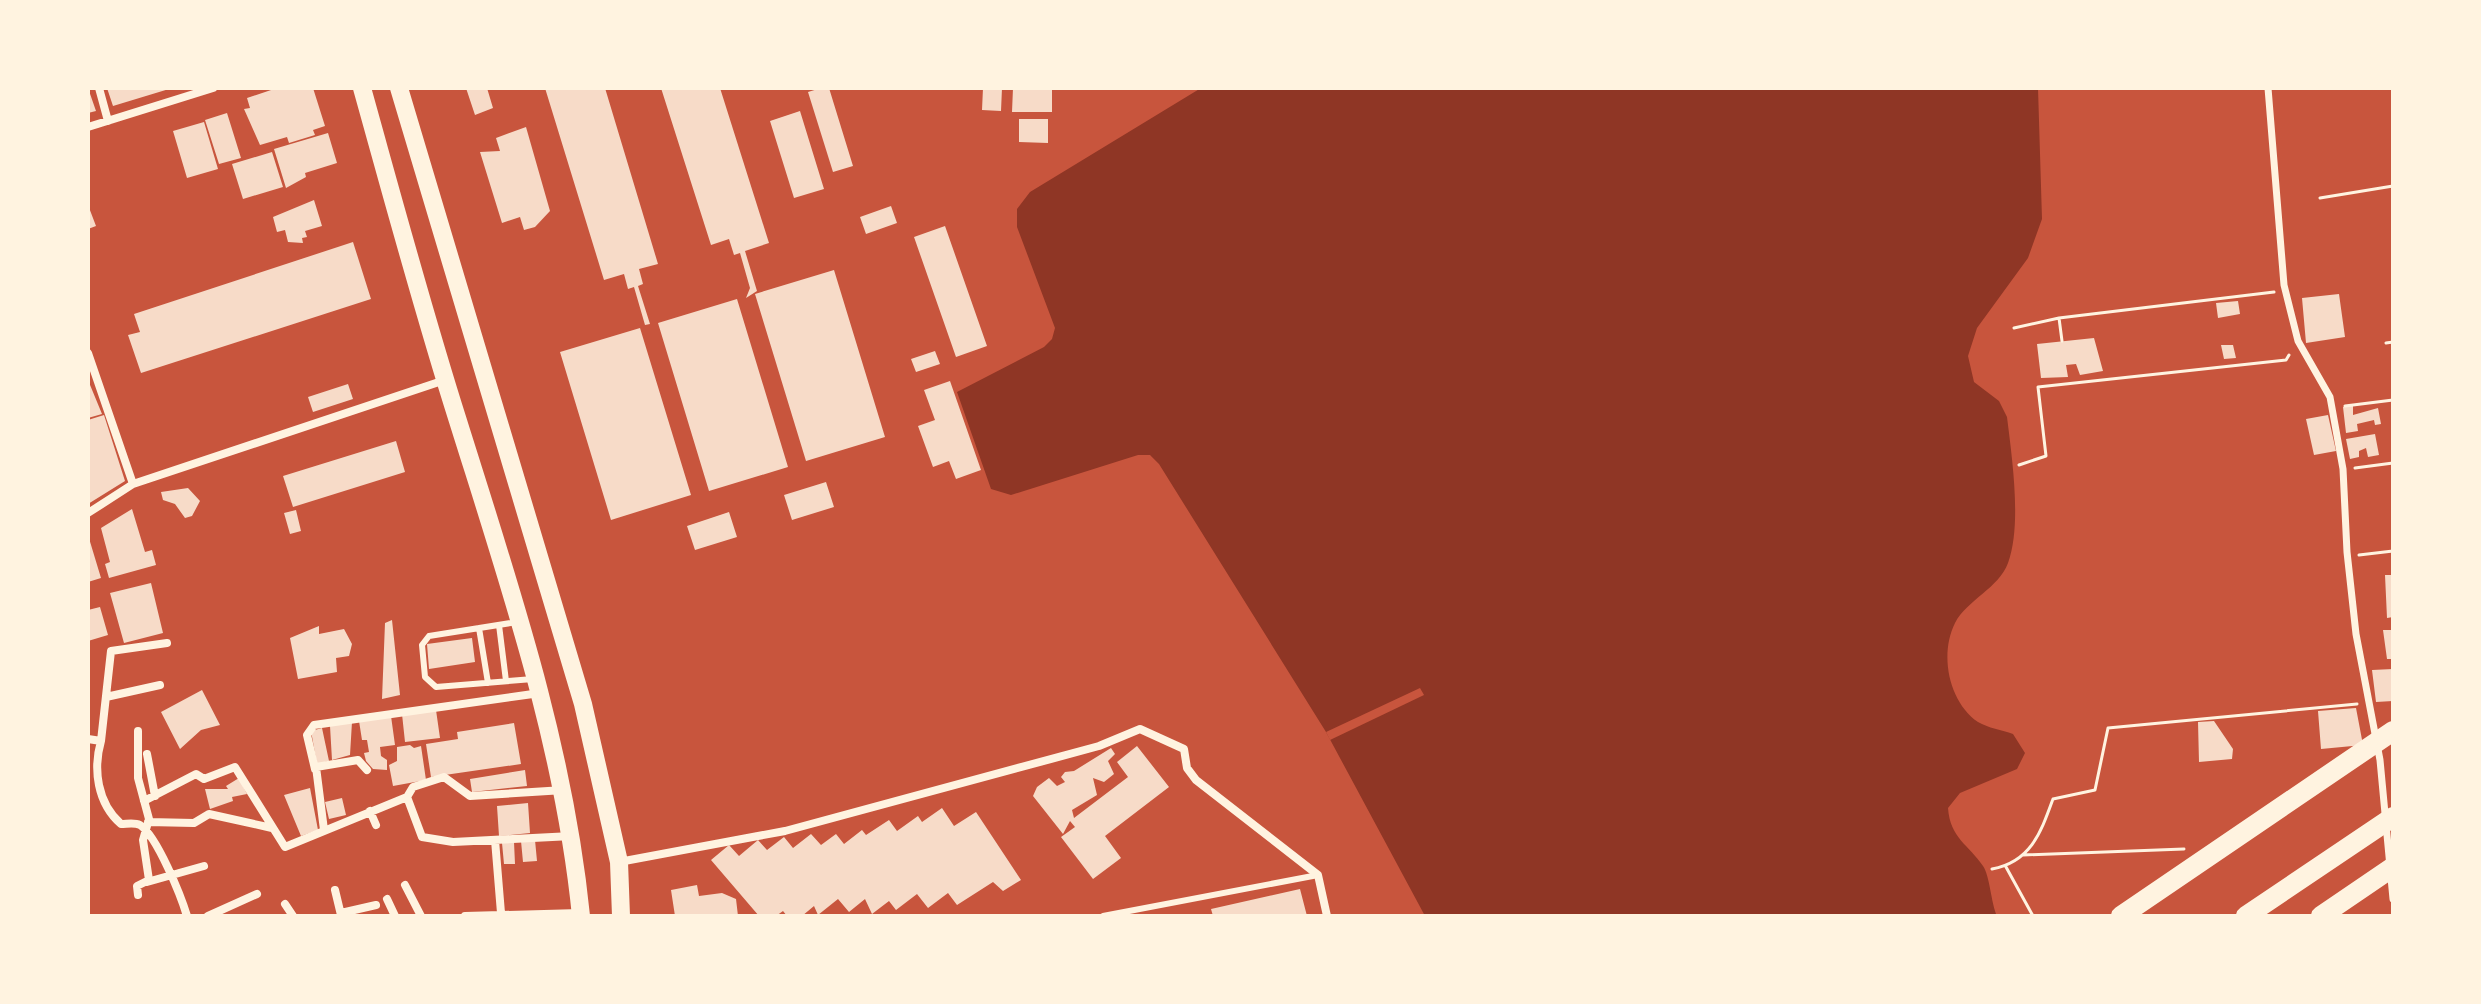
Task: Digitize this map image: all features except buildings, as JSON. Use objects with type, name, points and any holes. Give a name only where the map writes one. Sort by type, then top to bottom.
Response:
[{"type":"highway","points":[[2121,916],[2393,731]]},
{"type":"highway","points":[[2246,916],[2393,817]]},
{"type":"highway","points":[[2321,916],[2393,867]]},
{"type":"main road","points":[[362,88],[445,380],[538,686],[573,836],[581,915]]},
{"type":"main road","points":[[399,88],[583,704],[619,862],[621,916]]},
{"type":"street","points":[[99,88],[108,121]]},
{"type":"street","points":[[88,127],[188,92],[213,88]]},
{"type":"street","points":[[2268,88],[2285,291],[2298,341],[2330,397],[2343,469],[2347,557],[2356,634],[2380,760],[2393,899]]},
{"type":"street","points":[[88,353],[133,484]]},
{"type":"street","points":[[88,513],[133,484],[445,380]]},
{"type":"street","points":[[167,643],[111,651],[101,742],[92,774],[104,800],[118,822],[146,826],[197,822],[209,814],[272,828]]},
{"type":"street","points":[[106,697],[160,685]]},
{"type":"street","points":[[324,830],[307,735],[314,725],[538,686]]},
{"type":"street","points":[[619,862],[785,831],[1099,746],[1140,729],[1184,749],[1187,768],[1196,780],[1318,875],[1327,916]]},
{"type":"street","points":[[138,731],[135,754],[144,801],[147,882]]},
{"type":"street","points":[[88,739],[97,738],[101,742]]},
{"type":"street","points":[[147,754],[155,796]]},
{"type":"street","points":[[315,769],[358,760],[367,770]]},
{"type":"street","points":[[144,801],[196,774],[204,779],[234,767],[285,847],[407,797],[413,787],[444,777],[470,796],[564,790]]},
{"type":"street","points":[[407,797],[422,837],[453,842],[573,836]]},
{"type":"street","points":[[370,811],[376,825]]},
{"type":"street","points":[[146,826],[174,876],[187,916]]},
{"type":"street","points":[[495,840],[501,913]]},
{"type":"street","points":[[138,895],[137,886],[204,866]]},
{"type":"street","points":[[405,885],[421,916]]},
{"type":"street","points":[[335,890],[341,915],[376,905]]},
{"type":"street","points":[[208,916],[257,894]]},
{"type":"street","points":[[387,899],[395,916]]},
{"type":"street","points":[[285,904],[293,916]]},
{"type":"street","points":[[465,916],[501,913],[581,915]]},
{"type":"lane","points":[[520,621],[425,639],[422,645],[425,677],[436,687],[506,681],[538,686]]},
{"type":"lane","points":[[499,625],[506,681]]},
{"type":"lane","points":[[479,628],[488,683]]},
{"type":"lane","points":[[1103,916],[1318,875]]},
{"type":"path","points":[[2320,198],[2393,186]]},
{"type":"path","points":[[2014,328],[2059,318],[2285,291]]},
{"type":"path","points":[[2059,318],[2062,341]]},
{"type":"path","points":[[2019,465],[2046,456],[2038,387],[2286,360],[2298,341]]},
{"type":"path","points":[[2386,343],[2393,342]]},
{"type":"path","points":[[2229,359],[2230,366]]},
{"type":"path","points":[[2332,407],[2393,400]]},
{"type":"path","points":[[2343,469],[2393,463]]},
{"type":"path","points":[[2347,557],[2393,551]]},
{"type":"path","points":[[1992,869],[2006,867],[2036,845],[2053,799],[2095,790],[2108,728],[2369,703]]},
{"type":"path","points":[[2023,855],[2190,849]]},
{"type":"path","points":[[2006,867],[2033,916]]},
{"type":"shaded area","points":[[1201,88],[2038,88],[2042,219],[2028,258],[1977,328],[1968,356],[1974,382],[1999,401],[2007,417],[2015,491],[2012,547],[2008,563],[1998,580],[1960,615],[1950,636],[1948,649],[1950,677],[1960,703],[1978,722],[2013,734],[2025,753],[2017,769],[1960,793],[1948,808],[1956,834],[1985,870],[1997,916],[1425,916],[1326,732],[1159,464],[1150,455],[1138,455],[1011,495],[991,489],[957,392],[1044,347],[1052,339],[1055,328],[1017,227],[1017,209],[1030,192]]},
{"type":"pier","points":[[1420,688],[1424,695],[1330,740],[1326,732]]}]
